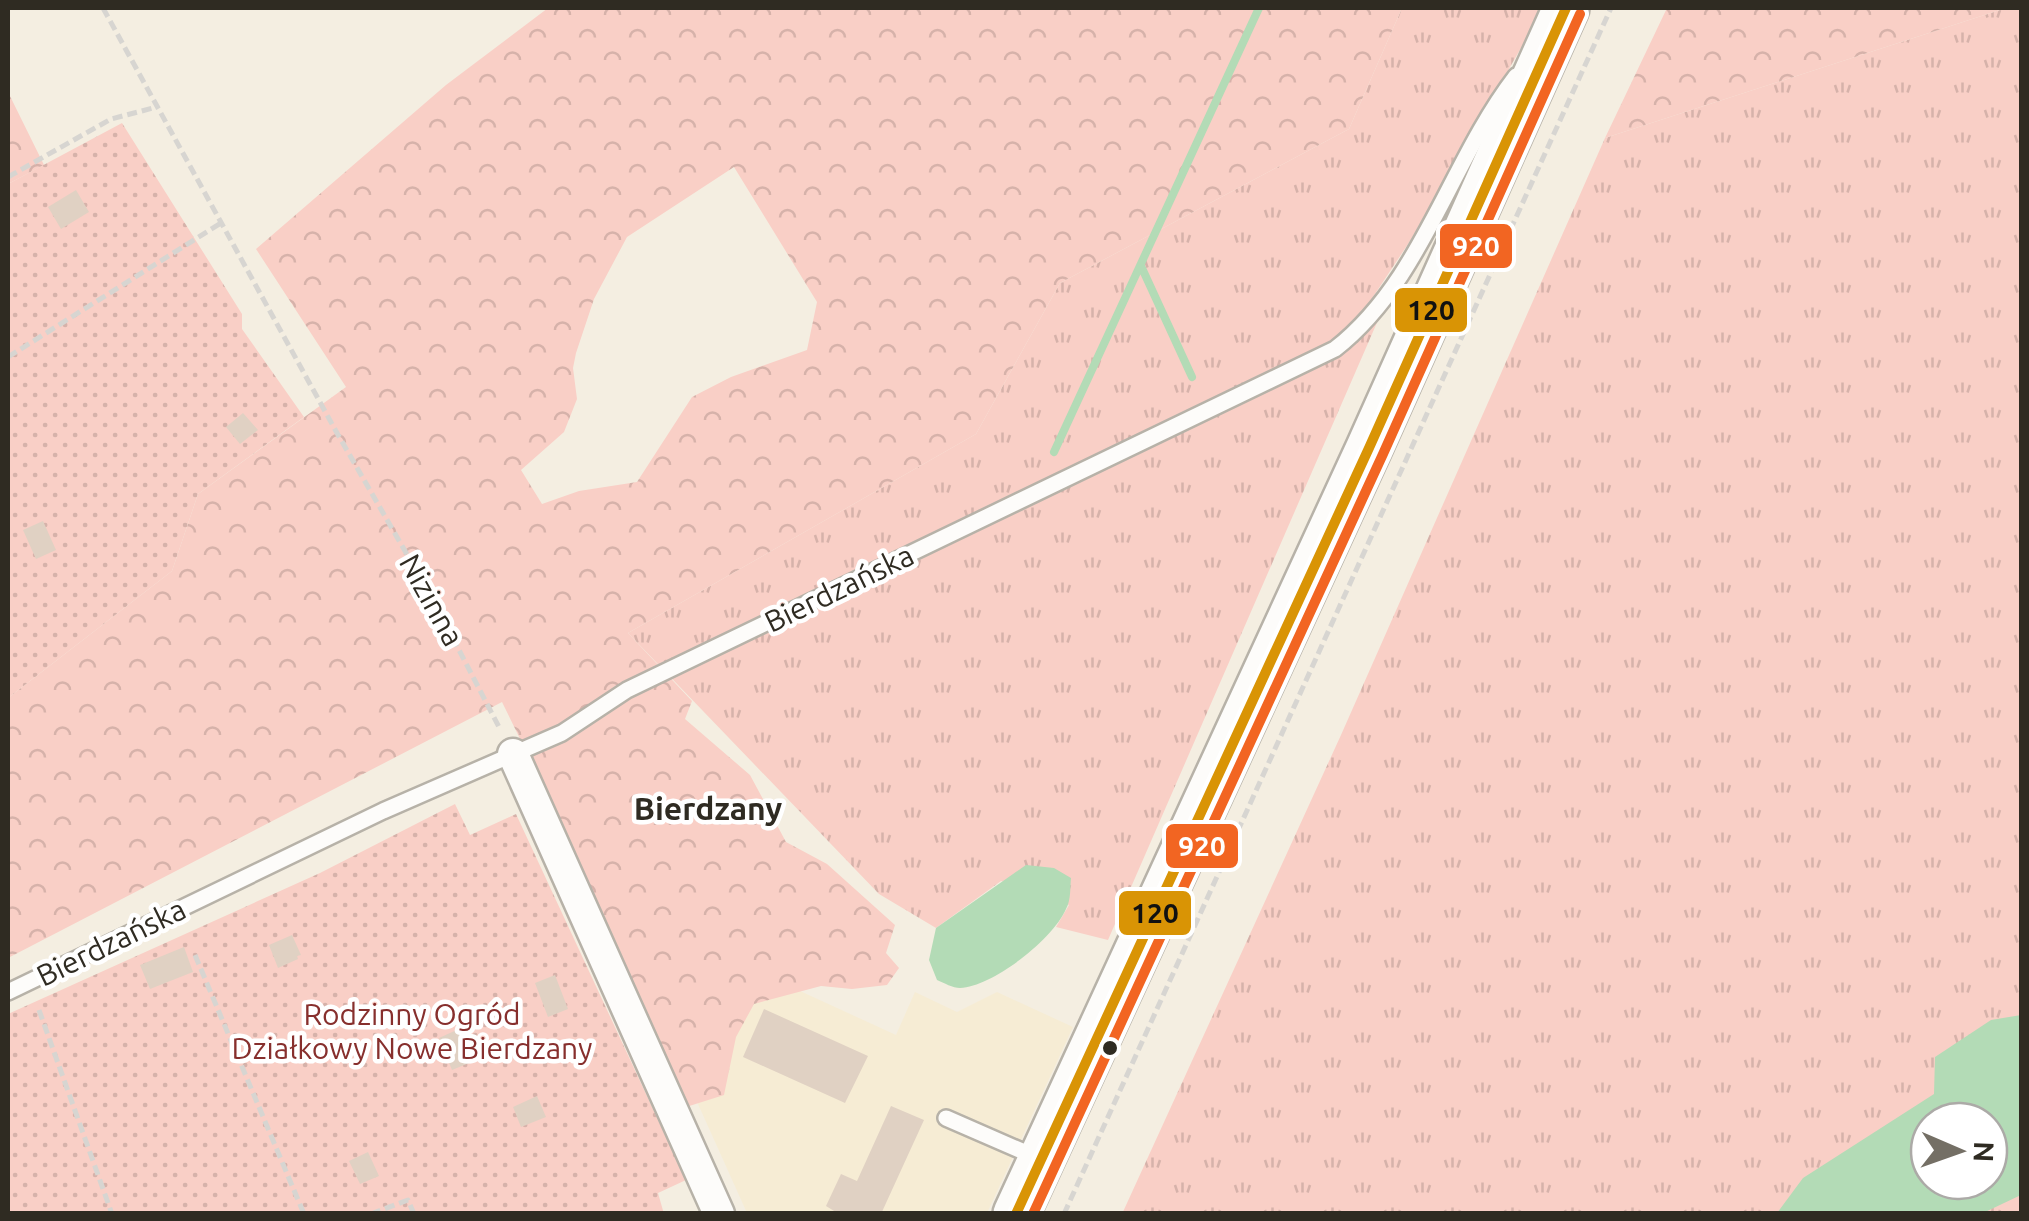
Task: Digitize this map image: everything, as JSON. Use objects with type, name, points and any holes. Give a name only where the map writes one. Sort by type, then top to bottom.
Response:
[{"type":"street","points":[[1016,1214],[1377,431],[1566,8]]},
{"type":"street","points":[[513,754],[719,1214]]},
{"type":"lane","name":"Bierdzańska","points":[[8,992],[383,811],[562,733],[641,684],[1335,349],[1360,329],[1392,291],[1498,99],[1532,54],[1548,48]]},
{"type":"lane","points":[[946,1118],[1042,1160]]},
{"type":"path","name":"Nizinna","points":[[103,8],[220,224],[431,596],[513,754]]},
{"type":"path","points":[[1064,1214],[1611,8]]},
{"type":"path","points":[[8,176],[111,119],[157,106]]},
{"type":"path","points":[[8,357],[220,224]]},
{"type":"path","points":[[196,955],[304,1214]]},
{"type":"path","points":[[39,1010],[112,1214]]},
{"type":"path","points":[[371,1214],[408,1200],[414,1214]]},
{"type":"shaded area","points":[[1026,865],[1054,868],[1071,878],[1069,902],[1049,934],[1021,959],[989,979],[960,988],[937,980],[929,960],[936,928]]},
{"type":"shaded area","points":[[763,974],[896,1035],[915,992],[957,1012],[997,992],[1073,1027],[987,1213],[747,1213],[676,1055]]},
{"type":"shaded area","points":[[2021,1015],[2021,1195],[2009,1201],[2009,1101],[1923,1101],[1934,1094],[1935,1057],[1991,1020]]},
{"type":"shaded area","points":[[1909,1110],[1909,1201],[2008,1201],[1983,1213],[1777,1213],[1803,1178]]},
{"type":"green space","points":[[548,8],[1402,8],[1349,129],[1060,283],[976,434],[628,633],[692,701],[685,719],[750,775],[786,842],[827,864],[895,925],[886,953],[899,968],[887,985],[852,989],[821,986],[754,1004],[736,1037],[724,1095],[683,1108],[548,796],[502,702],[8,958],[8,698],[172,571],[198,494],[346,387],[256,249],[446,85]],"holes":[[[734,167],[817,302],[807,350],[731,377],[692,397],[637,482],[579,491],[542,504],[521,470],[564,432],[577,399],[573,368],[576,353],[594,299],[627,237]]]},
{"type":"green space","points":[[1402,8],[1544,8],[1410,241],[1367,306],[1379,318],[1108,940],[1056,927],[1069,905],[1001,881],[936,928],[879,894],[628,633],[976,434],[1060,283],[1349,129]]},
{"type":"green space","points":[[1667,8],[2006,8],[1605,138]]},
{"type":"green space","points":[[2006,8],[2021,8],[2021,1213],[1122,1214],[1341,735],[1605,138]]},
{"type":"green space","points":[[8,92],[44,165],[8,184]]},
{"type":"green space","points":[[122,123],[242,314],[242,329],[304,417],[198,494],[172,571],[8,698],[8,184]]},
{"type":"green space","name":"Rodzinny Ogród Działkowy Nowe Bierdzany","points":[[455,804],[470,835],[516,814],[686,1180],[658,1193],[664,1214],[8,1213],[8,1014],[320,873]]},
{"type":"building","points":[[76,190],[89,212],[61,229],[48,207]]},
{"type":"building","points":[[243,413],[258,430],[240,444],[226,427]]},
{"type":"building","points":[[43,521],[56,550],[36,559],[23,530]]},
{"type":"building","points":[[292,935],[301,955],[278,968],[269,945]]},
{"type":"building","points":[[184,947],[193,972],[150,989],[140,965]]},
{"type":"building","points":[[555,975],[568,1009],[548,1017],[535,983]]},
{"type":"building","points":[[764,1009],[868,1056],[845,1103],[743,1057]]},
{"type":"building","points":[[461,1028],[474,1061],[452,1070],[439,1038]]},
{"type":"building","points":[[537,1096],[546,1117],[521,1127],[513,1107]]},
{"type":"building","points":[[891,1106],[924,1120],[881,1214],[839,1214],[826,1206],[841,1174],[857,1181]]},
{"type":"building","points":[[368,1152],[379,1176],[360,1184],[349,1161]]},
{"type":"waterway","points":[[1054,452],[1259,8]]},
{"type":"waterway","points":[[1141,266],[1192,377]]},
{"type":"transit line","name":"120","points":[[1016,1214],[1369,448],[1566,8]]},
{"type":"transit line","name":"920","points":[[1033,1214],[1383,454],[1580,14]]},
{"type":"district","name":"Bierdzany","points":[[708,808]]}]
